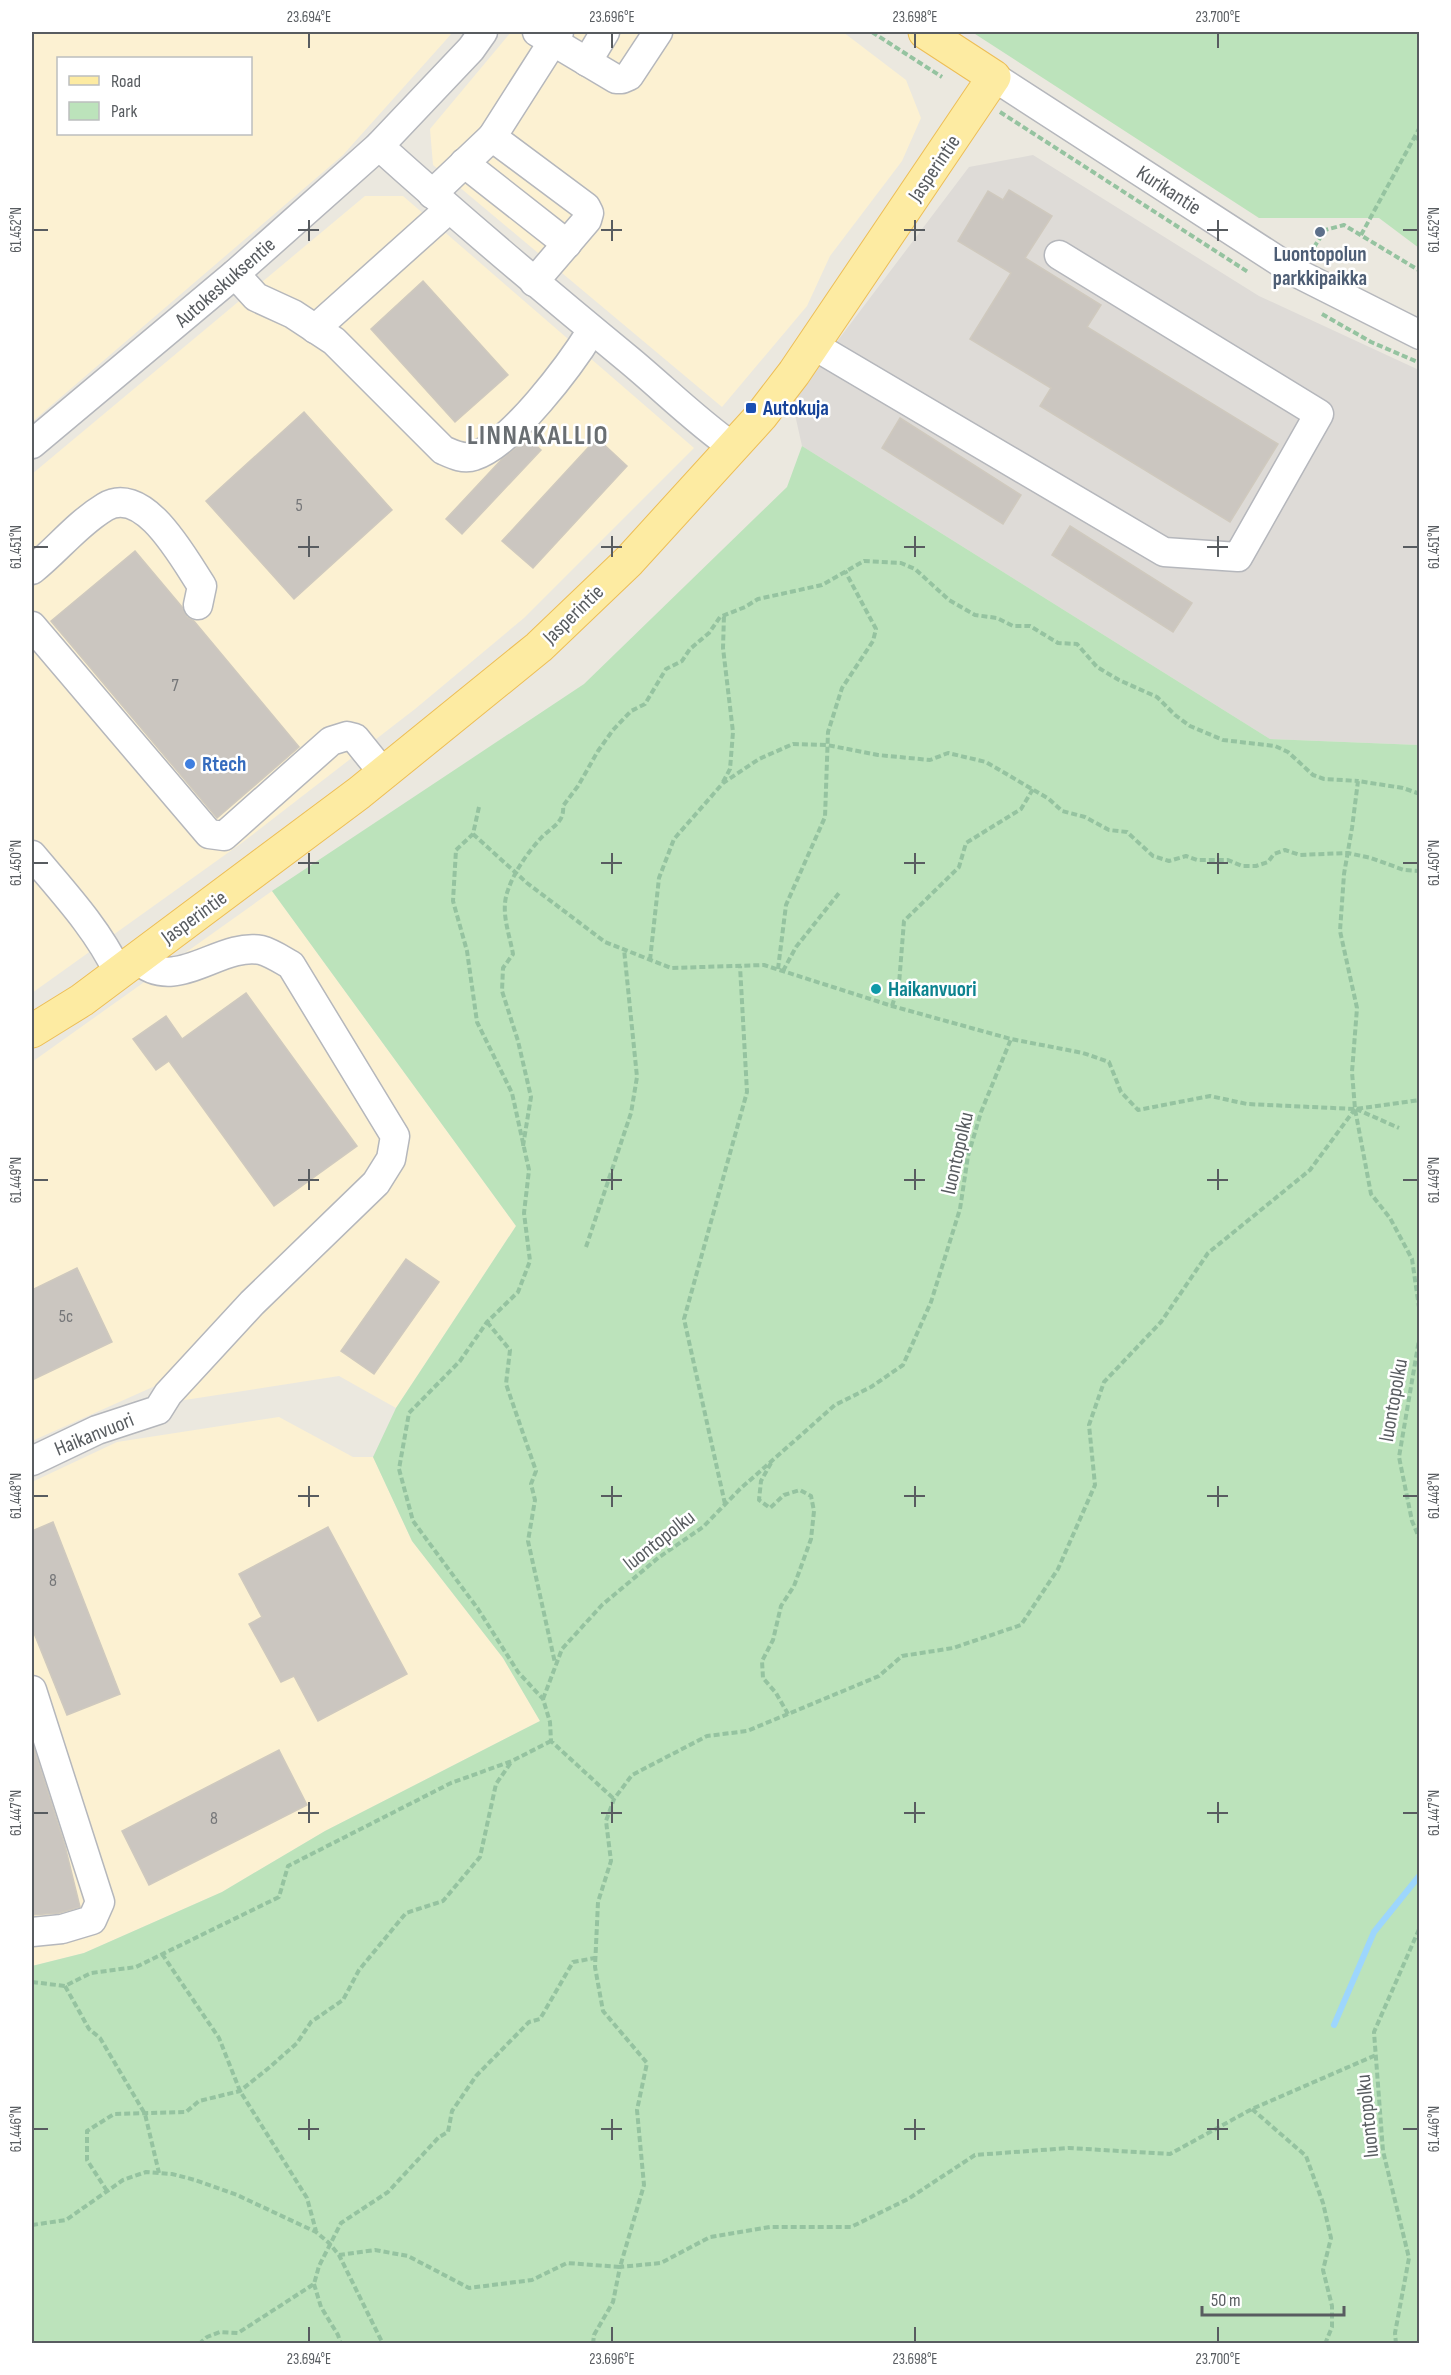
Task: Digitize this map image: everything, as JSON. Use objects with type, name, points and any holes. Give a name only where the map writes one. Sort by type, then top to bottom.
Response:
[{"type":"main road","name":"Kurikantie","points":[[925,32],[994,77]]},
{"type":"main road","name":"Jasperintie","points":[[32,1031],[82,1000],[384,774],[539,647],[629,561],[761,416],[813,345],[994,77]]},
{"type":"street","name":"Autokeskuksentie","points":[[32,444],[235,274],[379,146],[471,50],[483,32]]},
{"type":"street","points":[[587,62],[605,32]]},
{"type":"street","points":[[315,328],[440,202],[464,163],[492,137],[549,35],[587,62],[616,79],[622,79],[629,76],[658,32]]},
{"type":"street","name":"Kurikantie","points":[[994,77],[1297,273],[1419,335]]},
{"type":"street","points":[[492,137],[586,207],[589,213],[587,220],[534,282]]},
{"type":"street","points":[[379,146],[440,202],[534,282],[733,447]]},
{"type":"street","points":[[464,163],[567,244]]},
{"type":"street","points":[[813,345],[1164,552],[1238,557],[1319,414],[1059,255]]},
{"type":"street","points":[[235,274],[256,297],[293,314],[334,341],[443,450],[459,456],[472,457],[491,448],[517,425],[568,365],[592,330]]},
{"type":"street","points":[[32,570],[83,524],[107,506],[125,502],[146,510],[179,550],[202,586],[198,605]]},
{"type":"street","points":[[32,626],[209,834],[224,836],[331,741],[347,736],[355,738],[384,774]]},
{"type":"street","points":[[32,855],[82,915],[109,953],[127,966]]},
{"type":"street","name":"Haikanvuori","points":[[32,1461],[97,1430],[158,1410],[168,1394],[252,1303],[376,1183],[391,1159],[395,1136],[291,965],[261,950],[241,950],[172,973],[127,966]]},
{"type":"street","points":[[32,1690],[100,1902],[92,1920],[62,1929],[32,1932]]},
{"type":"path","points":[[1361,235],[1419,127]]},
{"type":"path","points":[[1414,137],[1419,140]]},
{"type":"path","points":[[1297,273],[1325,230],[1344,225],[1419,271]]},
{"type":"path","points":[[524,1146],[531,1097],[518,1041],[502,991],[504,968],[513,954],[504,917],[507,891],[516,873],[541,837],[556,826],[564,812],[563,806],[578,786],[598,751],[631,711],[645,704],[666,669],[682,662],[690,648],[709,633],[720,617],[758,599],[822,585],[864,561],[901,563],[915,569],[949,600],[975,615],[997,618],[1012,626],[1030,626],[1058,642],[1077,644],[1097,667],[1119,681],[1157,697],[1190,726],[1223,740],[1275,746],[1288,752],[1313,775],[1324,779],[1358,781],[1403,788],[1419,794]]},
{"type":"path","points":[[780,970],[786,906],[825,817],[828,732],[842,688],[873,641],[876,629],[845,571]]},
{"type":"path","points":[[723,783],[729,769],[733,732],[724,660],[724,615]]},
{"type":"path","points":[[650,960],[659,878],[674,839],[723,783],[759,759],[793,744],[827,745],[878,755],[930,760],[948,753],[986,762],[1049,799],[1062,811],[1085,817],[1109,830],[1127,832],[1153,856],[1169,861],[1185,856],[1197,860],[1228,860],[1242,866],[1256,866],[1268,861],[1274,854],[1285,850],[1300,855],[1348,853],[1371,858],[1404,870],[1419,871]]},
{"type":"path","points":[[1358,781],[1344,874],[1340,931],[1357,1008],[1352,1072],[1355,1109],[1371,1194],[1390,1218],[1412,1259],[1419,1314]]},
{"type":"path","points":[[892,1006],[899,984],[904,921],[959,867],[966,843],[1021,809],[1033,789]]},
{"type":"path","points":[[479,807],[473,834],[456,850],[453,901],[467,951],[477,1022],[512,1093],[524,1146],[529,1170],[524,1213],[530,1261],[518,1292],[487,1322],[460,1361],[408,1413],[399,1469],[413,1521],[478,1609],[518,1672],[543,1699],[550,1722],[551,1741],[614,1799]]},
{"type":"path","points":[[473,834],[516,873],[605,942],[671,968],[764,965],[892,1006],[1011,1039],[1083,1053],[1109,1062],[1121,1092],[1138,1110],[1210,1096],[1247,1104],[1355,1109],[1419,1100]]},
{"type":"path","points":[[780,970],[839,892]]},
{"type":"path","points":[[586,1247],[631,1113],[637,1077],[624,949]]},
{"type":"path","points":[[725,1505],[684,1319],[747,1092],[740,966]]},
{"type":"path","name":"luontopolku","points":[[543,1699],[561,1649],[602,1605],[658,1558],[703,1527],[773,1459],[835,1405],[871,1387],[903,1365],[931,1302],[960,1209],[968,1156],[981,1112],[1011,1039]]},
{"type":"path","points":[[1355,1109],[1399,1128]]},
{"type":"path","points":[[593,2343],[594,2335],[613,2302],[620,2267],[644,2185],[637,2110],[647,2063],[603,2011],[595,1967],[598,1902],[611,1861],[606,1821],[614,1799],[632,1776],[707,1736],[747,1731],[879,1676],[902,1656],[953,1648],[1021,1624],[1058,1569],[1095,1485],[1089,1425],[1104,1382],[1161,1322],[1208,1253],[1310,1170],[1355,1109]]},
{"type":"path","points":[[487,1322],[510,1350],[506,1384],[536,1471],[531,1484],[535,1500],[528,1541],[555,1665]]},
{"type":"path","name":"luontopolku","points":[[1419,1334],[1399,1457],[1412,1521],[1419,1540]]},
{"type":"path","points":[[773,1459],[761,1481],[759,1500],[770,1508],[784,1495],[800,1490],[811,1496],[814,1511],[812,1539],[794,1586],[781,1606],[772,1640],[762,1661],[763,1678],[776,1693],[788,1714]]},
{"type":"path","points":[[32,1982],[65,1986],[92,1973],[136,1967],[279,1897],[288,1866],[451,1783],[512,1761],[551,1741]]},
{"type":"path","points":[[107,2191],[87,2160],[87,2131],[114,2114],[186,2112],[199,2101],[240,2091],[297,2043],[311,2022],[343,2000],[359,1970],[406,1913],[443,1901],[480,1857],[496,1784],[512,1761]]},
{"type":"path","name":"luontopolku","points":[[1396,2343],[1395,2333],[1409,2258],[1383,2151],[1374,2032],[1419,1928]]},
{"type":"path","points":[[162,1954],[219,2038],[240,2091],[307,2198],[316,2232]]},
{"type":"path","points":[[341,2343],[321,2307],[314,2284],[329,2243],[341,2223],[388,2192],[439,2137],[448,2132],[452,2111],[476,2076],[529,2022],[540,2019],[573,1962],[595,1958]]},
{"type":"path","points":[[65,1986],[88,2029],[100,2038],[145,2114],[159,2173]]},
{"type":"path","points":[[339,2255],[375,2250],[408,2256],[469,2288],[531,2280],[567,2263],[620,2267],[661,2263],[710,2237],[770,2227],[851,2227],[908,2199],[975,2155],[1069,2148],[1170,2154],[1252,2109],[1376,2055]]},
{"type":"path","points":[[1252,2109],[1306,2156],[1323,2203],[1331,2238],[1323,2270],[1332,2306],[1332,2327],[1325,2343]]},
{"type":"path","points":[[32,2225],[66,2220],[123,2180],[146,2172],[195,2180],[237,2195],[316,2232],[329,2243],[339,2255],[382,2343]]},
{"type":"path","points":[[199,2343],[220,2332],[238,2333],[314,2284]]},
{"type":"shaded area","points":[[32,32],[453,32],[343,155],[32,422]]},
{"type":"shaded area","points":[[511,32],[843,32],[906,80],[921,118],[902,161],[830,256],[807,306],[722,407],[433,165],[430,129]]},
{"type":"shaded area","points":[[1033,155],[1259,296],[1419,370],[1419,745],[1270,739],[802,446],[792,401],[969,167]]},
{"type":"shaded area","points":[[365,196],[403,196],[694,448],[524,618],[415,709],[243,842],[32,993],[32,474]]},
{"type":"shaded area","points":[[272,891],[516,1226],[396,1408],[339,1376],[172,1402],[164,1382],[32,1441],[32,1062]]},
{"type":"shaded area","points":[[279,1417],[353,1457],[373,1457],[412,1541],[503,1658],[540,1721],[325,1831],[222,1892],[84,1953],[32,1966],[32,1482],[117,1442]]},
{"type":"green space","points":[[972,32],[1419,32],[1419,248],[1379,218],[1259,218]]},
{"type":"green space","points":[[802,446],[1270,739],[1419,745],[1419,2343],[32,2343],[32,1966],[84,1953],[222,1892],[325,1831],[540,1721],[503,1658],[412,1541],[373,1457],[396,1408],[516,1226],[272,891],[584,684],[787,487]]},
{"type":"building","points":[[1009,190],[1052,216],[1025,258],[1101,305],[1087,327],[1278,444],[1230,522],[1040,406],[1051,388],[970,339],[1011,273],[958,241],[988,191],[1003,200]]},
{"type":"building","points":[[423,281],[508,375],[455,422],[371,329]]},
{"type":"building","points":[[304,412],[392,510],[294,599],[206,501]]},
{"type":"building","points":[[900,418],[1021,495],[1003,524],[882,448]]},
{"type":"building","points":[[528,438],[541,450],[462,534],[446,519],[502,459]]},
{"type":"building","points":[[597,438],[627,466],[533,568],[502,541]]},
{"type":"building","points":[[1070,526],[1192,603],[1173,632],[1052,555]]},
{"type":"building","points":[[135,551],[182,607],[187,617],[194,621],[299,747],[217,818],[51,621]]},
{"type":"building","points":[[246,993],[357,1146],[274,1206],[169,1061],[156,1070],[133,1039],[166,1016],[182,1039]]},
{"type":"building","points":[[406,1259],[439,1282],[374,1374],[341,1351]]},
{"type":"building","points":[[77,1268],[112,1342],[32,1380],[32,1290]]},
{"type":"building","points":[[53,1522],[120,1694],[67,1715],[32,1628],[32,1531]]},
{"type":"building","points":[[328,1527],[407,1674],[318,1721],[294,1676],[281,1682],[249,1624],[262,1617],[239,1574]]},
{"type":"building","points":[[32,1742],[65,1846],[80,1907],[59,1913],[32,1915]]},
{"type":"building","points":[[279,1750],[307,1805],[149,1885],[122,1831]]},
{"type":"waterway","points":[[1334,2025],[1374,1932],[1420,1875]]},
{"type":"place","name":"Luontopolun parkkipaikka","points":[[1320,232]]},
{"type":"place","name":"Autokuja","points":[[751,408]]},
{"type":"place","name":"Rtech","points":[[190,764]]},
{"type":"place","name":"Haikanvuori","points":[[876,989]]},
{"type":"district","name":"LINNAKALLIO","points":[[538,435]]}]
